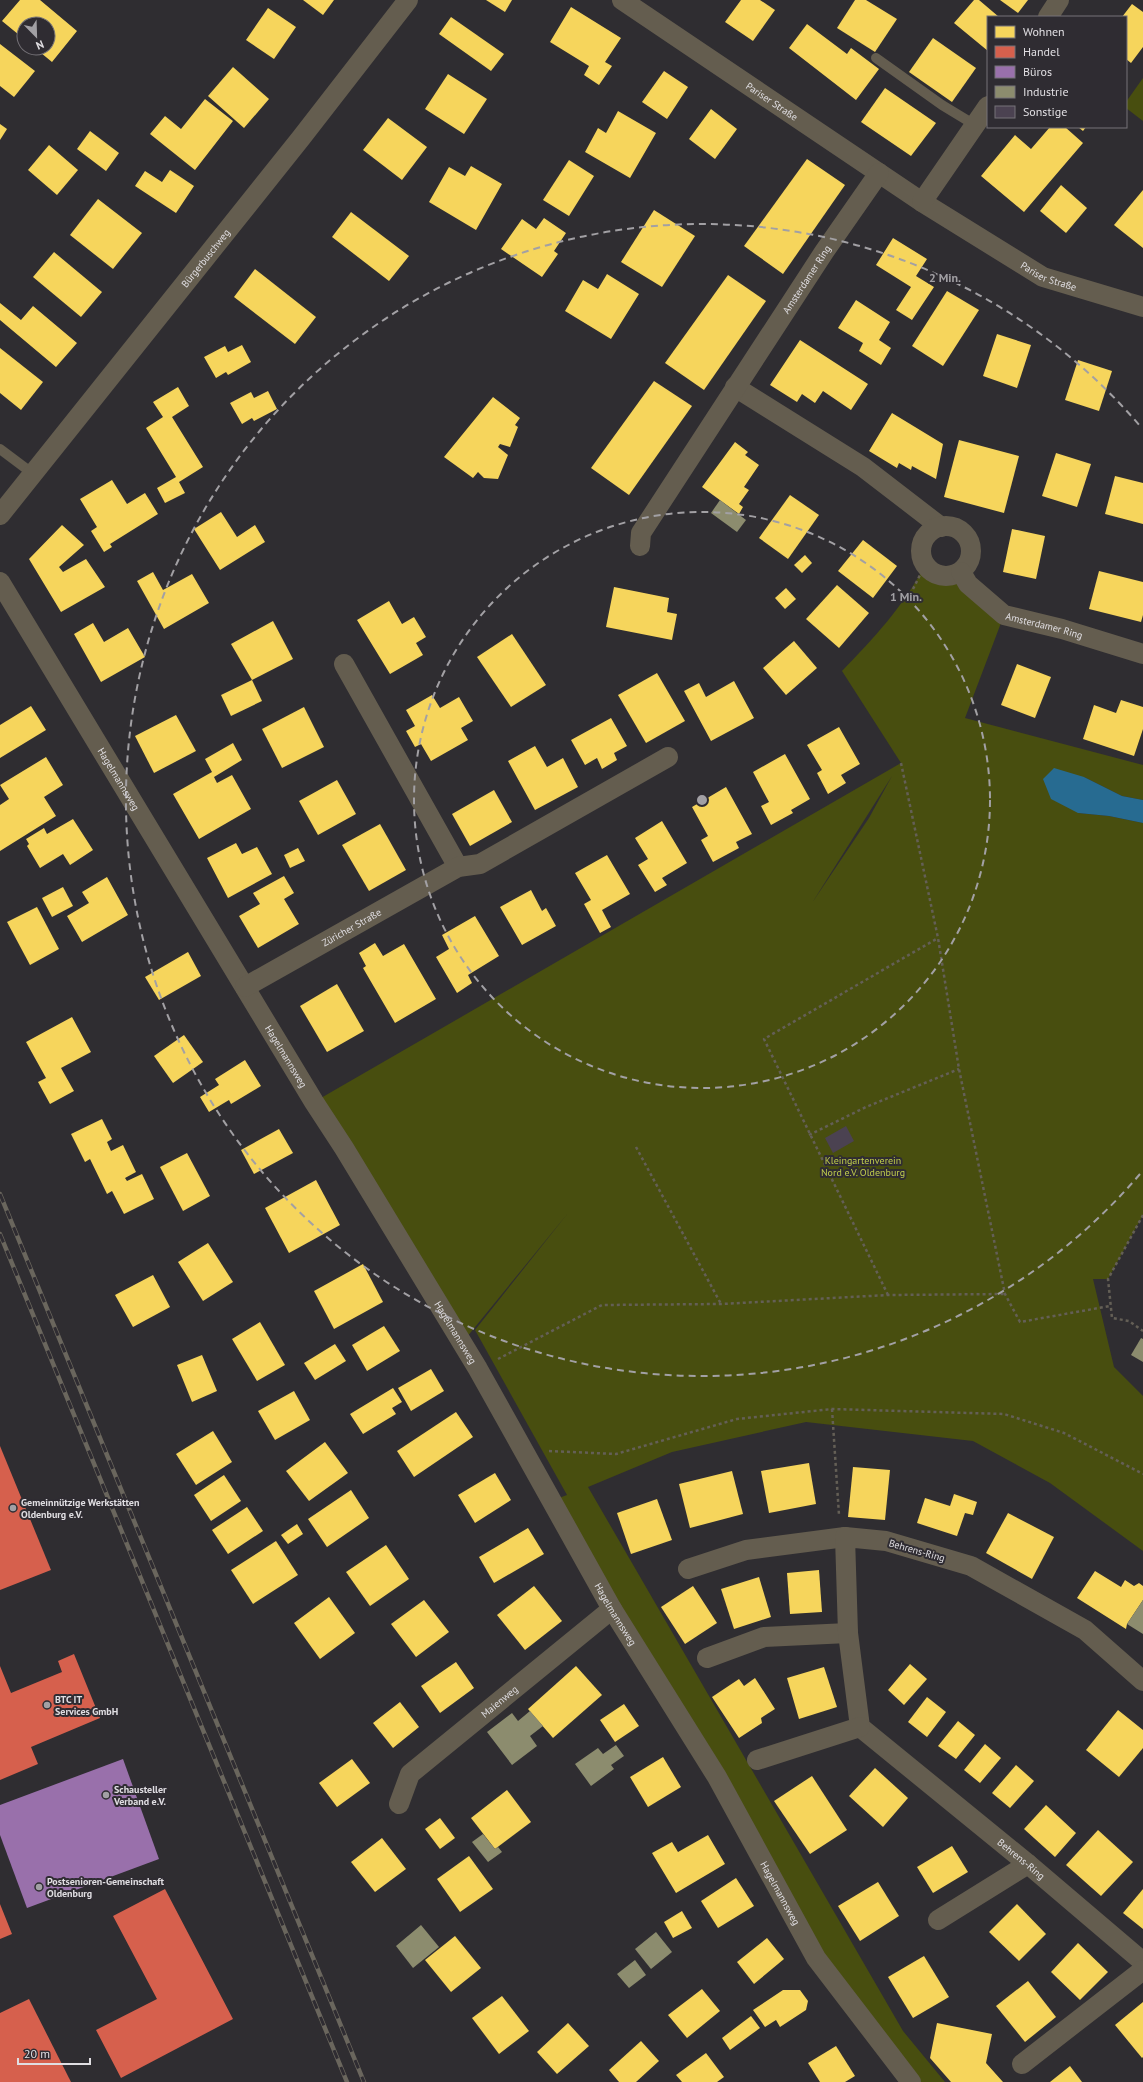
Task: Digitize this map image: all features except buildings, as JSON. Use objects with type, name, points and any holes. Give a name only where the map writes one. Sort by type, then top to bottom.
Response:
[{"type":"street","name":"Bürgerbuschweg","points":[[0,515],[32,473],[306,132],[408,0]]},
{"type":"street","name":"Pariser Straße","points":[[622,0],[922,202],[1043,277],[1143,307]]},
{"type":"street","points":[[1049,16],[1059,0]]},
{"type":"street","points":[[922,202],[987,107]]},
{"type":"street","name":"Amsterdamer Ring","points":[[640,546],[641,533],[824,252],[879,173]]},
{"type":"street","points":[[735,387],[863,467],[940,527]]},
{"type":"street","points":[[949,526],[957,528],[969,541],[970,558],[961,572],[946,576],[938,575],[925,565],[921,554],[922,542],[933,530],[940,527],[949,526]]},
{"type":"street","name":"Amsterdamer Ring","points":[[961,572],[968,584],[1004,615],[1062,629],[1143,654]]},
{"type":"street","name":"Hagelmannsweg","points":[[0,582],[478,1369],[612,1608],[717,1777],[816,1958],[911,2082]]},
{"type":"street","points":[[344,664],[458,867]]},
{"type":"street","name":"Züricher Straße","points":[[245,987],[458,867],[480,864],[668,757]]},
{"type":"street","points":[[757,1760],[860,1727],[848,1633],[845,1537]]},
{"type":"street","name":"Behrens-Ring","points":[[688,1569],[746,1550],[845,1537],[886,1541],[970,1566],[1084,1630],[1143,1681]]},
{"type":"street","name":"Maienweg","points":[[399,1804],[410,1774],[612,1608]]},
{"type":"street","points":[[707,1658],[764,1637],[848,1633]]},
{"type":"street","name":"Behrens-Ring","points":[[860,1727],[1028,1864],[1143,1962]]},
{"type":"street","points":[[938,1920],[1028,1864]]},
{"type":"street","points":[[1022,2064],[1143,1970]]},
{"type":"lane","points":[[876,58],[942,105],[975,125]]},
{"type":"lane","points":[[0,449],[32,473]]},
{"type":"path","points":[[913,589],[925,565]]},
{"type":"path","points":[[901,763],[938,938],[960,1069],[1005,1294],[1020,1322],[1110,1306]]},
{"type":"path","points":[[888,1295],[809,1135],[764,1039],[938,938]]},
{"type":"path","points":[[809,1135],[866,1107],[960,1069]]},
{"type":"path","points":[[636,1147],[721,1304]]},
{"type":"path","points":[[1143,1215],[1108,1279],[1112,1318],[1128,1321],[1143,1331]]},
{"type":"path","points":[[478,1369],[602,1305],[721,1304],[888,1295],[1005,1294]]},
{"type":"path","points":[[526,1455],[538,1450],[616,1454],[737,1419],[832,1409],[1004,1414],[1064,1433],[1143,1474]]},
{"type":"path","points":[[832,1409],[840,1517],[845,1537]]},
{"type":"green space","points":[[1143,78],[1143,121],[1127,109],[1127,101]]},
{"type":"green space","name":"Kleingartenverein Nord e.V. Oldenburg","points":[[925,565],[938,575],[954,575],[1004,615],[965,718],[1143,765],[1143,800],[1122,796],[1084,777],[1078,813],[1109,816],[1143,823],[1143,1215],[1108,1279],[1093,1279],[1114,1367],[1143,1396],[1143,1551],[1050,1483],[973,1441],[806,1422],[672,1452],[588,1487],[903,2031],[945,2082],[911,2082],[816,1958],[551,1501],[567,1495],[475,1330],[568,1213],[462,1343],[314,1102],[901,763],[842,671],[865,647],[898,608],[917,580]],"holes":[[[892,776],[869,818],[812,903]]]},
{"type":"water","points":[[1054,768],[1084,777],[1122,796],[1143,800],[1143,823],[1109,816],[1078,813],[1051,799],[1043,779]]},
{"type":"railway","points":[[0,1194],[364,2082]]},
{"type":"railway","points":[[0,1234],[347,2082]]},
{"type":"place","name":"Gemeinnützige Werkstätten Oldenburg e.V.","points":[[13,1508]]},
{"type":"place","name":"BTC IT Services GmbH","points":[[47,1705]]},
{"type":"place","name":"Schausteller Verband e.V.","points":[[106,1795]]},
{"type":"place","name":"Postsenioren-Gemeinschaft Oldenburg","points":[[39,1887]]}]
